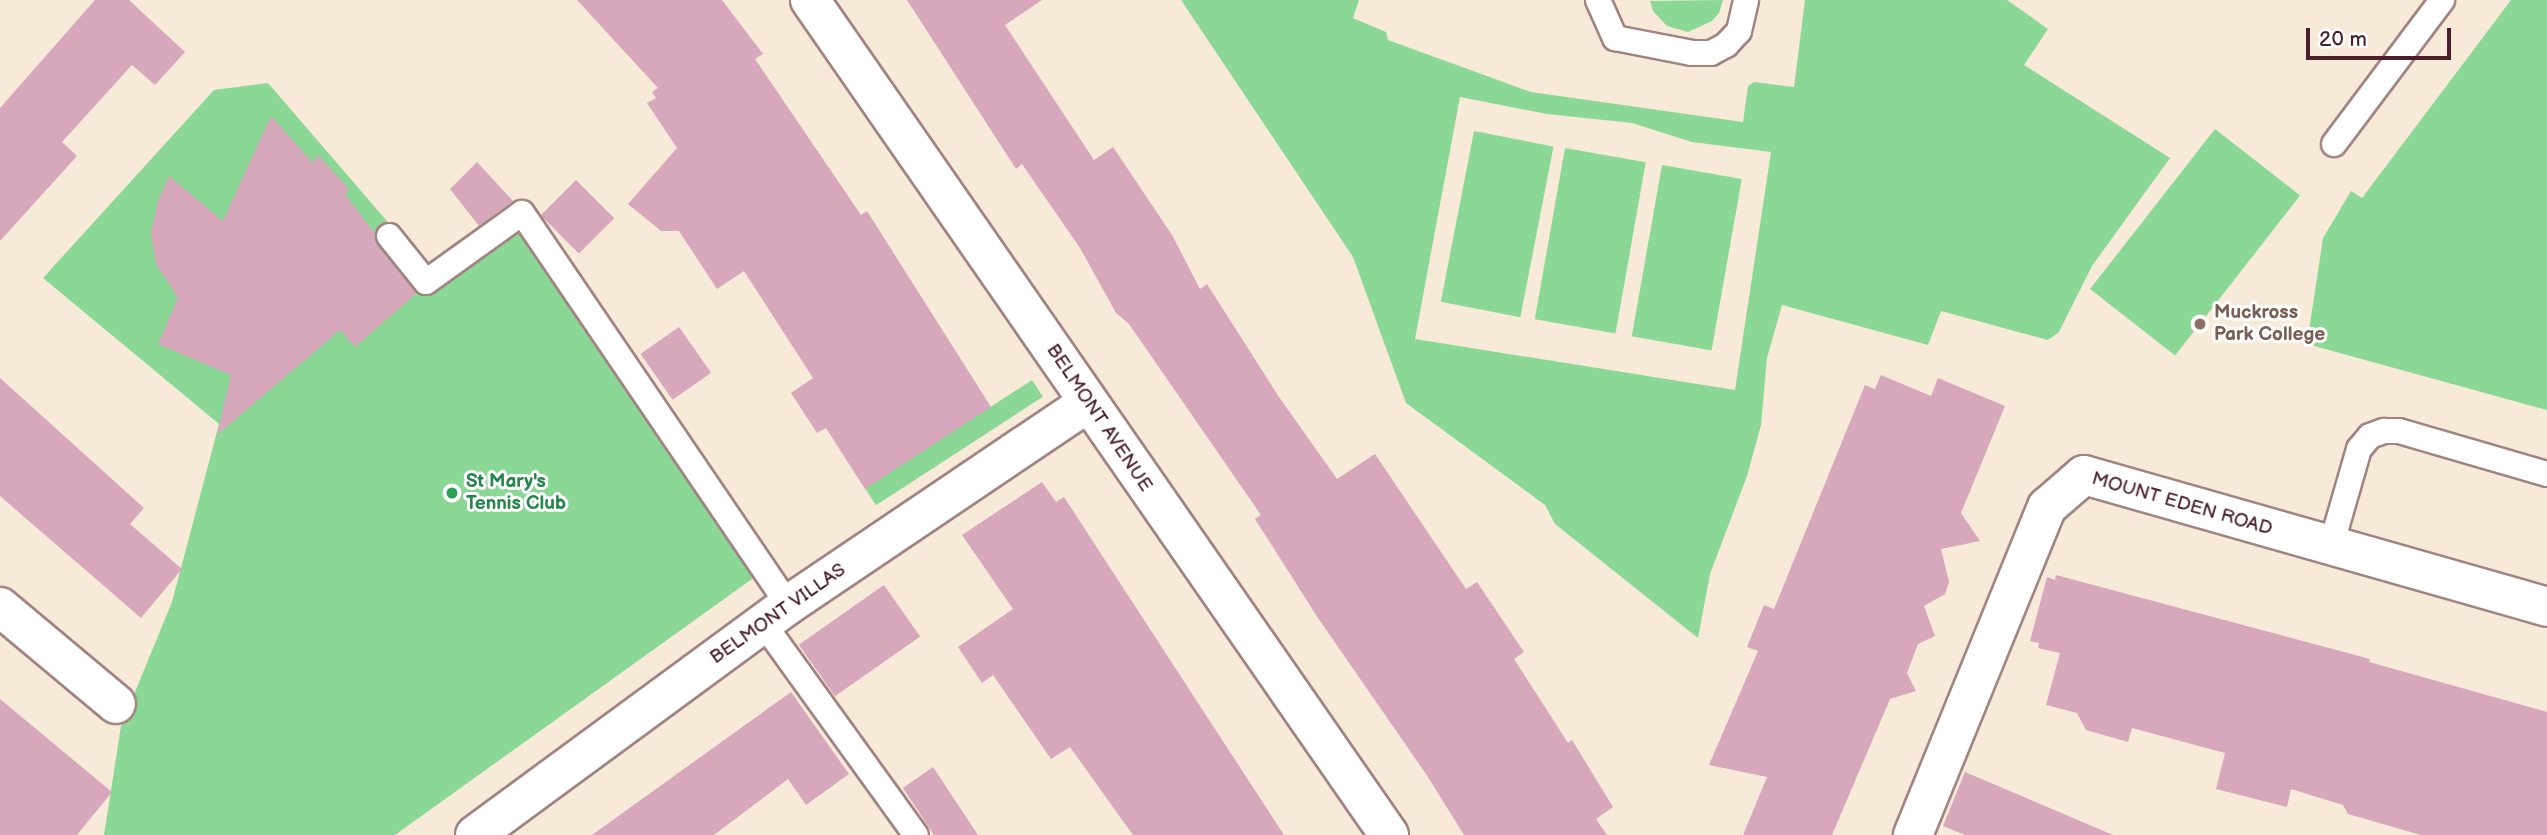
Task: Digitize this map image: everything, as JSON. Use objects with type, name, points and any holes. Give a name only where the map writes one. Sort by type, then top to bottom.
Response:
[{"type":"street","name":"BELMONT AVENUE","points":[[810,0],[1389,835]]},
{"type":"street","name":"BELMONT VILLAS","points":[[475,835],[775,614],[1087,403]]},
{"type":"street","name":"MOUNT EDEN ROAD","points":[[1920,833],[2048,507],[2084,475],[2547,607]]},
{"type":"street","points":[[0,607],[116,705]]},
{"type":"lane","points":[[1598,0],[1615,38],[1692,53],[1711,52],[1726,45],[1739,31],[1746,0]]},
{"type":"lane","points":[[2334,145],[2442,0]]},
{"type":"lane","points":[[389,236],[426,282],[522,213],[916,835]]},
{"type":"lane","points":[[2331,546],[2359,449],[2370,436],[2384,431],[2399,431],[2547,474]]},
{"type":"green space","points":[[1181,0],[1359,0],[1353,18],[1386,32],[1388,40],[1531,92],[1743,122],[1748,86],[1754,82],[1794,87],[1805,0],[2007,0],[2048,29],[2024,65],[2170,158],[2092,266],[2059,332],[2048,340],[1941,311],[1928,345],[1782,305],[1767,358],[1761,425],[1747,476],[1710,574],[1698,638],[1555,524],[1545,505],[1406,403],[1353,257]],"holes":[[[1460,97],[1547,114],[1632,123],[1692,142],[1771,152],[1735,390],[1415,339]]]},
{"type":"green space","points":[[1723,0],[1719,13],[1712,21],[1688,32],[1667,26],[1653,11],[1650,1]]},
{"type":"green space","points":[[2511,0],[2547,0],[2547,410],[2307,344],[2323,238],[2351,191],[2362,198]]},
{"type":"green space","name":"St Mary's Tennis Club","points":[[268,83],[393,228],[424,294],[516,228],[759,574],[395,835],[104,835],[121,726],[172,602],[219,424],[43,278],[214,90]]},
{"type":"green space","points":[[2215,129],[2300,195],[2175,355],[2090,289]]},
{"type":"green space","points":[[1474,131],[1554,146],[1520,317],[1441,302]]},
{"type":"green space","points":[[1565,148],[1646,162],[1616,334],[1535,319]]},
{"type":"green space","points":[[1662,165],[1742,179],[1712,350],[1632,336]]},
{"type":"green space","points":[[1032,380],[1043,397],[876,505],[865,488]]},
{"type":"building","points":[[95,0],[129,0],[185,52],[155,85],[132,65],[62,142],[77,156],[0,241],[0,108]]},
{"type":"building","points":[[577,0],[722,0],[763,54],[755,59],[861,215],[867,211],[991,407],[865,489],[826,428],[817,433],[791,393],[813,378],[744,271],[717,289],[679,231],[661,231],[628,204],[677,148],[647,103],[656,98],[652,92],[658,88]]},
{"type":"building","points":[[907,0],[1042,0],[1005,25],[1094,160],[1113,147],[1172,235],[1200,289],[1207,284],[1279,397],[1337,479],[1375,454],[1466,589],[1477,582],[1524,652],[1514,659],[1568,743],[1572,740],[1613,807],[1596,819],[1607,835],[1464,835],[1255,519],[1261,515],[1129,324],[1116,313],[1080,248],[1022,164],[1016,169]]},
{"type":"building","points":[[271,116],[313,163],[318,155],[349,189],[345,194],[375,234],[377,245],[417,293],[355,347],[340,330],[217,435],[231,375],[158,344],[178,298],[156,264],[151,233],[158,201],[169,176],[223,221]]},
{"type":"building","points":[[477,162],[513,201],[479,226],[450,189]]},
{"type":"building","points":[[576,180],[614,218],[579,254],[541,215]]},
{"type":"building","points":[[679,327],[711,373],[673,400],[640,354]]},
{"type":"building","points":[[1881,375],[1931,396],[1938,378],[2005,406],[1961,513],[1980,541],[1941,549],[1949,582],[1945,594],[1924,606],[1935,636],[1918,644],[1907,673],[1916,691],[1890,699],[1832,835],[1743,835],[1767,777],[1709,765],[1758,651],[1747,647],[1764,605],[1774,609],[1865,385],[1875,389]]},
{"type":"building","points":[[0,378],[144,508],[130,524],[182,569],[141,618],[0,496]]},
{"type":"building","points":[[1042,482],[1056,502],[1064,497],[1284,835],[1133,835],[1070,747],[1051,759],[993,675],[982,683],[958,647],[1013,609],[962,535]]},
{"type":"building","points":[[2056,575],[2370,659],[2369,662],[2547,712],[2547,835],[2421,835],[2348,814],[2343,805],[2291,789],[2287,807],[2216,789],[2225,753],[2132,728],[2128,742],[2086,730],[2077,713],[2046,705],[2060,653],[2038,648],[2039,643],[2030,641],[2047,577],[2055,580]]},
{"type":"building","points":[[884,585],[920,637],[835,696],[799,645]]},
{"type":"building","points":[[791,692],[849,774],[806,805],[788,779],[714,835],[592,835]]},
{"type":"building","points":[[0,699],[112,792],[77,835],[0,835]]},
{"type":"building","points":[[933,767],[978,835],[934,835],[903,788]]},
{"type":"building","points":[[1965,772],[2113,835],[1965,835],[1943,826]]},
{"type":"place","name":"Muckross Park College","points":[[2200,324]]},
{"type":"place","name":"St Mary's Tennis Club","points":[[452,493]]}]
